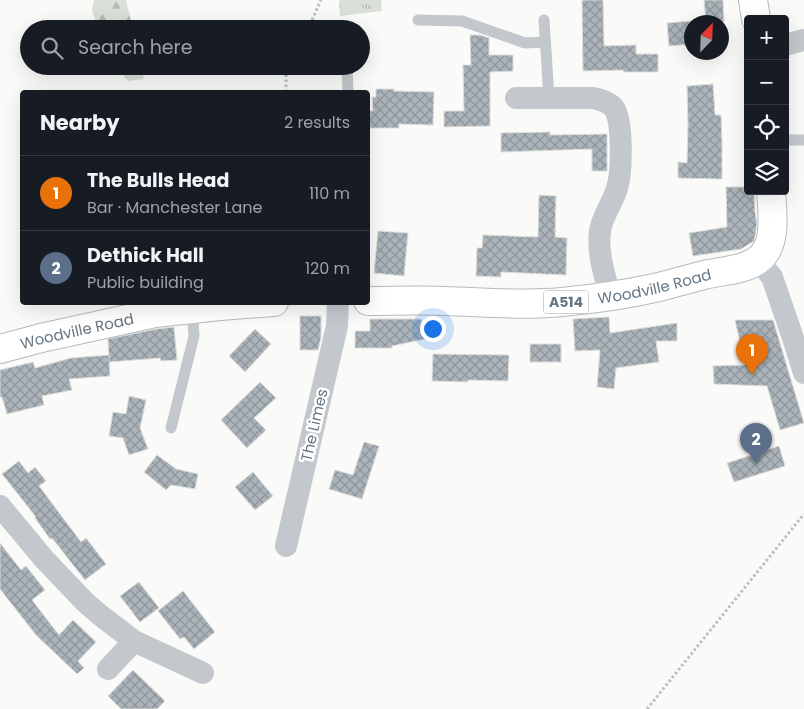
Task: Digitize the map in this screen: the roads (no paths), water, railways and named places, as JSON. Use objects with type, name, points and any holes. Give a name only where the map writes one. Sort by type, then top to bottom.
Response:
[{"type":"main road","points":[[753,0],[755,15]]},
{"type":"main road","points":[[758,260],[766,252],[772,231],[771,195]]},
{"type":"main road","name":"Woodville Road","points":[[370,301],[560,303],[658,287],[747,266],[758,260]]},
{"type":"main road","name":"Woodville Road","points":[[0,349],[112,321],[155,313],[230,305]]},
{"type":"street","points":[[789,43],[804,40]]},
{"type":"street","points":[[516,98],[594,98],[603,100],[613,107],[618,117],[620,141],[618,185],[602,223],[600,244],[601,258],[610,296]]},
{"type":"street","points":[[758,260],[772,277],[804,374]]},
{"type":"street","name":"The Limes","points":[[286,546],[337,326],[338,305]]},
{"type":"street","points":[[0,506],[44,559],[85,602],[120,631],[134,641],[202,673]]},
{"type":"street","points":[[108,669],[134,641]]},
{"type":"lane","points":[[418,20],[462,21],[525,43],[545,42]]},
{"type":"lane","points":[[544,20],[549,98]]},
{"type":"lane","points":[[347,75],[348,90]]},
{"type":"lane","points":[[789,140],[804,140]]},
{"type":"lane","points":[[171,428],[194,336],[192,308]]},
{"type":"place","name":"The Bulls Head","points":[[752,375]]},
{"type":"place","name":"Dethick Hall","points":[[756,464]]}]
